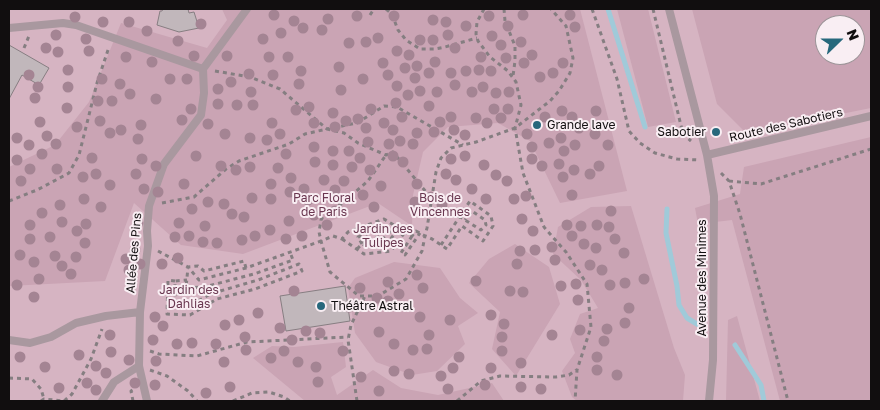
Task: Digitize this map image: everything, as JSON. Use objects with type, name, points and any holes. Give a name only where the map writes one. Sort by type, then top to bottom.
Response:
[{"type":"lane","points":[[9,28],[63,23],[76,25],[202,69],[247,9]]},
{"type":"lane","name":"Avenue des Minimes","points":[[669,9],[707,155],[714,196],[713,360],[709,401]]},
{"type":"lane","name":"Allée des Pins","points":[[147,401],[140,366],[140,312],[148,246],[147,232],[150,206],[164,164],[201,115],[204,93],[202,69]]},
{"type":"lane","name":"Route des Sabotiers","points":[[707,155],[871,116]]},
{"type":"lane","points":[[9,340],[30,343],[51,337],[76,323],[106,316],[140,312]]},
{"type":"lane","points":[[102,401],[114,382],[140,366]]},
{"type":"path","points":[[370,15],[374,9]]},
{"type":"path","points":[[386,9],[392,14],[398,30],[406,40],[420,49],[435,49],[477,38]]},
{"type":"path","points":[[484,9],[477,22],[477,38],[490,57],[512,76],[516,82],[521,105],[515,128],[523,173],[544,227],[566,252],[587,284],[591,327],[577,370],[575,401]]},
{"type":"path","points":[[504,9],[505,21],[515,46],[512,76]]},
{"type":"path","points":[[431,198],[393,152],[386,155],[368,181],[349,200],[325,213],[321,220],[319,232],[330,272],[359,296],[378,296],[406,279],[422,251],[436,172],[441,158],[451,148],[515,128],[560,91],[570,73],[573,58],[566,26],[550,9]]},
{"type":"path","points":[[592,9],[618,79],[629,131],[640,143],[655,153],[677,159],[698,160],[707,155]]},
{"type":"path","points":[[653,9],[683,134],[707,155],[729,181],[740,214],[788,401]]},
{"type":"path","points":[[9,201],[37,190],[69,172],[79,155],[97,83],[112,38]]},
{"type":"path","points":[[202,69],[250,78],[280,89],[327,129],[344,133],[358,144],[386,155]]},
{"type":"path","points":[[150,206],[194,197],[238,161],[289,144],[305,134],[357,123],[384,106],[397,107],[464,145]]},
{"type":"path","points":[[729,181],[761,184],[871,149]]},
{"type":"path","points":[[420,233],[405,255],[400,252],[416,231],[420,233],[441,245],[447,249],[462,226],[483,241],[493,226],[491,216],[470,201],[441,245]]},
{"type":"path","points":[[460,216],[465,220],[482,230],[486,224],[485,220],[472,211],[465,220]]},
{"type":"path","points":[[342,240],[348,232],[384,219],[412,236]]},
{"type":"path","points":[[394,235],[384,228],[358,237],[368,247],[386,243],[394,235],[398,228]]},
{"type":"path","points":[[148,246],[188,267],[199,280],[246,268],[333,236],[364,254],[392,251],[405,232]]},
{"type":"path","points":[[357,250],[364,241],[382,236],[386,243],[394,248]]},
{"type":"path","points":[[290,252],[295,266]]},
{"type":"path","points":[[188,267],[186,288],[204,287],[254,274],[293,260]]},
{"type":"path","points":[[188,267],[198,266],[204,271],[244,261],[246,268]]},
{"type":"path","points":[[175,281],[175,307],[188,307],[210,294],[258,280],[299,264],[302,271],[256,289],[217,299],[190,315],[167,314],[168,280],[187,280]]},
{"type":"path","points":[[357,401],[348,337],[351,325],[365,296]]},
{"type":"path","points":[[9,378],[32,379],[41,389],[43,400],[64,401],[72,394],[91,359],[106,316]]},
{"type":"path","points":[[140,348],[159,354],[198,356],[247,342],[348,337]]},
{"type":"path","points":[[140,366],[167,376],[188,391],[197,401]]},
{"type":"path","points":[[457,401],[481,381],[500,376],[556,377],[569,375],[577,370]]},
{"type":"path","points":[[233,401],[252,393],[268,392],[290,401]]},
{"type":"green space","name":"Bois de Vincennes","points":[[9,9],[871,9],[871,401],[9,401]]},
{"type":"green space","name":"Parc Floral de Paris","points":[[222,9],[580,9],[627,191],[560,203],[530,141],[498,123],[448,127],[423,152],[413,195],[412,226],[378,203],[243,254],[181,245],[134,203],[105,281],[9,286],[9,167],[55,145],[89,102],[121,23],[207,48],[227,20]]},
{"type":"green space","points":[[617,9],[648,9],[676,122],[648,127]]},
{"type":"green space","points":[[692,9],[871,9],[871,108],[746,133],[717,104]]},
{"type":"green space","points":[[871,137],[871,401],[780,401],[732,220],[698,224],[695,208],[740,194],[744,167]]},
{"type":"green space","points":[[631,206],[674,348],[685,375],[683,401],[577,401],[572,397],[562,371],[575,353],[570,339],[580,314],[598,308],[581,280],[553,254],[558,227],[591,207]]},
{"type":"green space","points":[[515,244],[549,267],[560,304],[516,376],[492,349],[500,312],[469,283],[489,259]]},
{"type":"green space","points":[[394,262],[440,268],[460,298],[478,313],[458,326],[465,344],[437,371],[412,375],[376,362],[355,333],[348,288],[355,278]]},
{"type":"green space","points":[[737,316],[760,401],[726,401],[728,320]]},
{"type":"green space","points":[[343,342],[346,367],[331,377],[337,395],[373,370],[401,388],[438,395],[492,383],[504,401],[305,401],[253,358],[272,346],[294,347]]},
{"type":"building","points":[[163,9],[188,9],[189,13],[194,12],[199,28],[179,32],[157,25],[160,11]]},
{"type":"building","points":[[9,45],[49,68],[39,85],[22,75],[9,99]]},
{"type":"building","points":[[345,286],[350,321],[286,331],[280,296]]},
{"type":"waterway","points":[[608,9],[645,127]]},
{"type":"waterway","points":[[667,209],[666,233],[679,305],[687,318],[705,329]]},
{"type":"waterway","points":[[735,345],[761,385],[764,401]]},
{"type":"place","name":"Grande lave","points":[[537,125]]},
{"type":"place","name":"Sabotier","points":[[716,132]]},
{"type":"place","name":"Théâtre Astral","points":[[321,306]]},
{"type":"park label","name":"Jardin des Tulipes","points":[[383,236]]},
{"type":"park label","name":"Jardin des Dahlias","points":[[189,297]]}]
